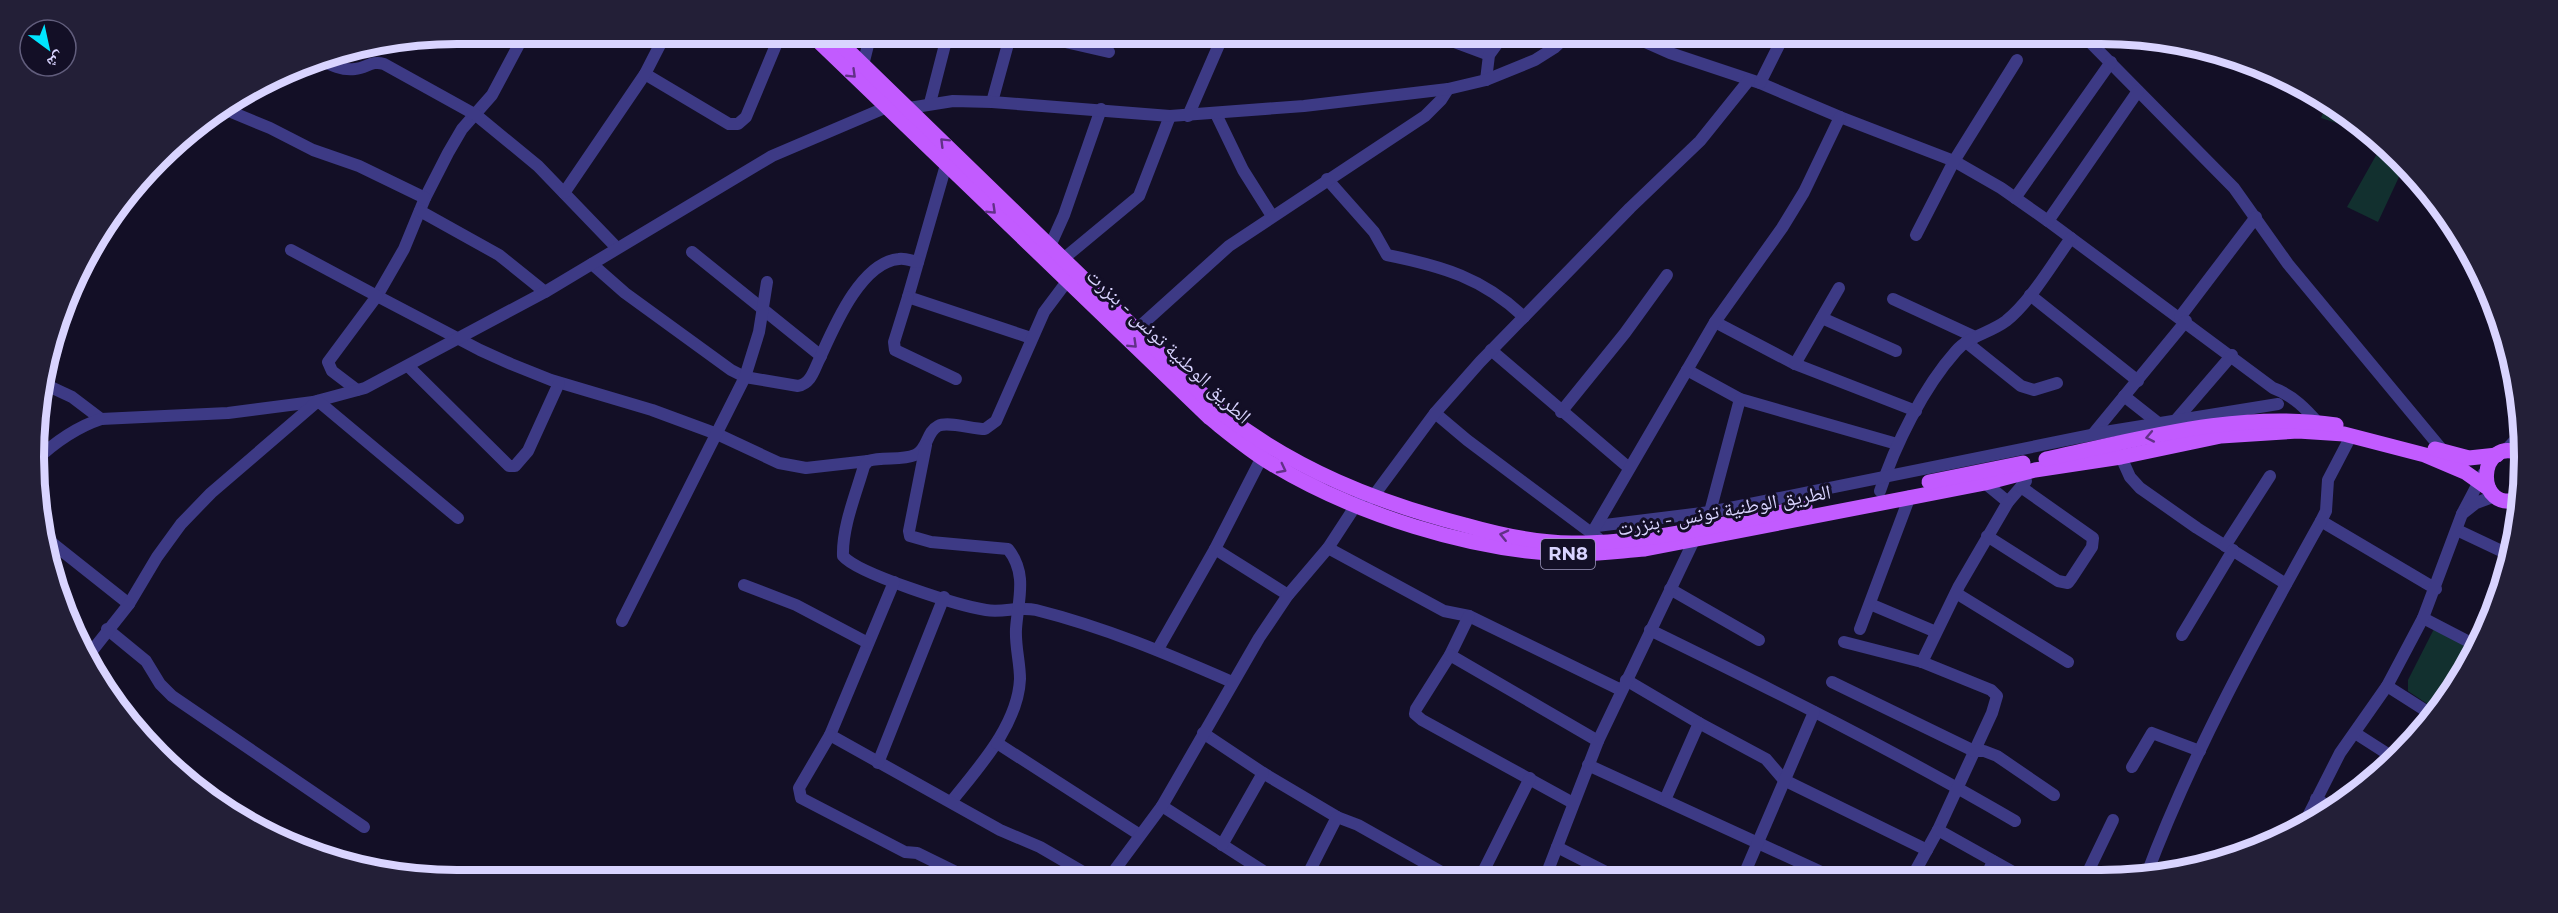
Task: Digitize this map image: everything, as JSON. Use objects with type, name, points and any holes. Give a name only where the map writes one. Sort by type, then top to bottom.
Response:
[{"type":"main road","name":"الطريق الوطنية تونس - بنزرت","points":[[821,44],[1210,418],[1262,457],[1356,507],[1475,541],[1540,552],[1594,554],[1645,549],[1697,534],[1880,491],[1951,483],[1985,483],[2035,470],[2121,457],[2221,436],[2294,425]]},
{"type":"main road","name":"الطريق الوطنية تونس - بنزرت","points":[[841,44],[1213,404],[1249,434],[1280,454],[1368,495],[1430,516],[1519,538],[1561,543],[1598,534],[1697,534],[1910,496],[1951,483],[2184,431],[2294,425],[2360,428],[2469,458],[2500,453]]},
{"type":"main road","name":"الطريق الوطنية تونس - بنزرت","points":[[2322,428],[2449,464],[2500,491]]},
{"type":"main road","name":"RN8","points":[[2500,453],[2514,452]]},
{"type":"main road","points":[[2500,453],[2500,491]]},
{"type":"street","points":[[357,390],[332,371],[328,362],[377,296],[404,249],[425,198],[462,129],[492,95],[519,44]]},
{"type":"street","points":[[564,194],[645,74],[660,44]]},
{"type":"street","points":[[645,74],[729,124],[738,124],[746,117],[776,44]]},
{"type":"street","points":[[863,65],[868,44]]},
{"type":"street","points":[[930,103],[945,44]]},
{"type":"street","points":[[992,102],[1008,44]]},
{"type":"street","points":[[1087,44],[1109,52]]},
{"type":"street","points":[[1188,116],[1219,44]]},
{"type":"street","points":[[1460,44],[1489,55]]},
{"type":"street","points":[[1486,80],[1489,55],[1497,44]]},
{"type":"street","points":[[44,453],[87,424],[101,419],[228,413],[318,401],[357,390],[408,366],[545,292],[772,156],[887,107],[909,108],[953,101],[1101,109],[1170,116],[1216,114],[1448,89],[1486,80],[1534,60],[1558,44]]},
{"type":"street","points":[[1650,44],[1754,81],[1954,161],[2016,198],[2048,221],[2232,355],[2273,388],[2285,393],[2300,404],[2322,428]]},
{"type":"street","points":[[1115,870],[1162,806],[1232,682],[1288,595],[1328,548],[1356,507],[1435,412],[1491,350],[1721,118],[1754,81],[1778,44]]},
{"type":"street","points":[[2092,44],[2215,167],[2256,217],[2288,264],[2444,452]]},
{"type":"street","points":[[1916,236],[1954,161],[2017,60]]},
{"type":"street","points":[[331,63],[346,69],[360,68],[371,62],[384,64],[476,115],[538,166],[617,248]]},
{"type":"street","points":[[2016,198],[2111,62]]},
{"type":"street","points":[[1137,329],[1228,246],[1425,116],[1441,100],[1448,89]]},
{"type":"street","points":[[2048,221],[2138,91]]},
{"type":"street","points":[[1050,246],[1064,215],[1101,109]]},
{"type":"street","points":[[230,111],[270,128],[313,150],[359,166],[425,198]]},
{"type":"street","points":[[1216,114],[1243,170],[1272,216]]},
{"type":"street","points":[[1063,259],[1139,196],[1170,116]]},
{"type":"street","points":[[1598,534],[1629,468],[1715,322],[1782,228],[1809,182],[1840,117]]},
{"type":"street","points":[[946,165],[894,342],[895,350],[956,379]]},
{"type":"street","points":[[1327,179],[1374,232],[1387,255],[1462,275],[1501,295],[1524,317]]},
{"type":"street","points":[[420,211],[499,255],[545,292]]},
{"type":"street","points":[[2093,434],[2138,381],[2256,217]]},
{"type":"street","points":[[1880,491],[1897,444],[1950,357],[1971,340],[2006,320],[2030,295],[2071,238]]},
{"type":"street","points":[[291,250],[490,355],[559,382],[651,410],[717,434],[790,467],[806,468],[916,455],[926,445]]},
{"type":"street","points":[[692,252],[820,356]]},
{"type":"street","points":[[592,264],[626,293],[731,370],[745,377],[802,386],[810,380],[820,356],[866,276],[875,268],[900,259],[918,262]]},
{"type":"street","points":[[1562,412],[1625,333],[1667,275]]},
{"type":"street","points":[[951,802],[997,743],[1018,695],[1020,678],[1016,627],[1020,608],[1020,576],[1013,555],[1008,549],[931,542],[910,536],[909,531],[926,445],[930,434],[937,426],[949,424],[985,429],[996,421],[1003,410],[1031,338],[1044,312],[1068,280]]},
{"type":"street","points":[[622,621],[745,377],[756,341],[767,282]]},
{"type":"street","points":[[1795,364],[1839,288]]},
{"type":"street","points":[[2030,295],[2138,381]]},
{"type":"street","points":[[908,297],[1031,338]]},
{"type":"street","points":[[1893,299],[1971,340],[2021,386],[2034,390],[2057,383]]},
{"type":"street","points":[[1822,318],[1896,351]]},
{"type":"street","points":[[1715,322],[1795,364],[1916,411]]},
{"type":"street","points":[[1491,350],[1629,468]]},
{"type":"street","points":[[2176,420],[2232,355]]},
{"type":"street","points":[[408,366],[509,466],[515,466],[528,451],[559,382]]},
{"type":"street","points":[[1687,370],[1740,399],[1897,444]]},
{"type":"street","points":[[49,386],[72,397],[101,419]]},
{"type":"street","points":[[2273,388],[2278,404],[2294,425]]},
{"type":"street","points":[[2124,396],[2157,422]]},
{"type":"street","points":[[1710,512],[1740,399]]},
{"type":"street","points":[[318,401],[458,519]]},
{"type":"street","points":[[92,650],[129,604],[157,557],[181,524],[211,493],[318,401]]},
{"type":"street","points":[[1435,412],[1467,440],[1598,534],[2093,434],[2278,404]]},
{"type":"street","points":[[2150,867],[2200,751],[2326,511],[2328,480],[2351,436]]},
{"type":"street","points":[[2500,453],[2514,441]]},
{"type":"street","points":[[1158,650],[1215,549],[1262,457]]},
{"type":"street","points":[[2121,457],[2134,483],[2286,584]]},
{"type":"street","points":[[868,461],[864,466],[842,547],[843,556],[856,567],[894,582],[986,610],[1033,609],[1095,627],[1158,650],[1232,682]]},
{"type":"street","points":[[1922,662],[1987,536],[2008,502],[2035,470]]},
{"type":"street","points":[[2182,635],[2270,476]]},
{"type":"street","points":[[1985,483],[2008,502]]},
{"type":"street","points":[[1987,536],[2058,580],[2068,583],[2071,579],[2092,547],[2093,538],[2021,487]]},
{"type":"street","points":[[2462,514],[2500,491]]},
{"type":"street","points":[[2309,813],[2340,753],[2387,686],[2423,618],[2436,589],[2462,514],[2476,503],[2500,491]]},
{"type":"street","points":[[1860,629],[1910,496]]},
{"type":"street","points":[[2321,521],[2436,589]]},
{"type":"street","points":[[2457,530],[2503,552]]},
{"type":"street","points":[[1548,870],[1598,741],[1697,534]]},
{"type":"street","points":[[53,544],[129,604]]},
{"type":"street","points":[[1328,548],[1444,611],[1470,616],[1624,685],[1766,759],[1784,780],[1927,850]]},
{"type":"street","points":[[1215,549],[1288,595]]},
{"type":"street","points":[[894,582],[830,735],[800,788],[801,798],[905,852],[917,853],[952,870]]},
{"type":"street","points":[[744,585],[796,605],[868,643]]},
{"type":"street","points":[[1670,590],[1759,640]]},
{"type":"street","points":[[1956,593],[2068,662]]},
{"type":"street","points":[[878,763],[944,597]]},
{"type":"street","points":[[1870,604],[1936,632]]},
{"type":"street","points":[[1470,616],[1450,656],[1415,714],[1573,803]]},
{"type":"street","points":[[2423,618],[2470,642]]},
{"type":"street","points":[[107,629],[146,661],[160,684],[172,696],[364,827]]},
{"type":"street","points":[[1650,630],[1958,787],[2015,821]]},
{"type":"street","points":[[1844,642],[1922,662],[1991,690],[1997,696],[1996,704],[1938,830],[1916,870]]},
{"type":"street","points":[[1450,656],[1598,741]]},
{"type":"street","points":[[1832,681],[1974,751],[1984,751],[1997,756],[2054,795]]},
{"type":"street","points":[[2387,686],[2426,711]]},
{"type":"street","points":[[1746,870],[1814,712]]},
{"type":"street","points":[[1665,800],[1699,723]]},
{"type":"street","points":[[1203,733],[1263,773],[1438,870]]},
{"type":"street","points":[[2132,767],[2152,733],[2200,751]]},
{"type":"street","points":[[2355,733],[2388,754]]},
{"type":"street","points":[[830,735],[1000,831],[1040,848],[1079,870]]},
{"type":"street","points":[[997,743],[1140,835]]},
{"type":"street","points":[[1588,765],[1817,870]]},
{"type":"street","points":[[1222,845],[1263,773]]},
{"type":"street","points":[[1484,870],[1530,778]]},
{"type":"street","points":[[2316,799],[2325,804]]},
{"type":"street","points":[[1162,806],[1261,870]]},
{"type":"street","points":[[1310,870],[1337,816]]},
{"type":"street","points":[[2089,870],[2113,820]]},
{"type":"street","points":[[1938,830],[2009,870]]},
{"type":"street","points":[[1557,847],[1601,870]]},
{"type":"street","points":[[1989,870],[1993,861]]},
{"type":"green space","points":[[2325,109],[2345,123],[2343,125],[2321,118]]},
{"type":"green space","points":[[2379,150],[2401,172],[2378,222],[2347,207]]},
{"type":"green space","points":[[2436,625],[2469,644],[2430,706],[2408,691],[2408,680]]}]
